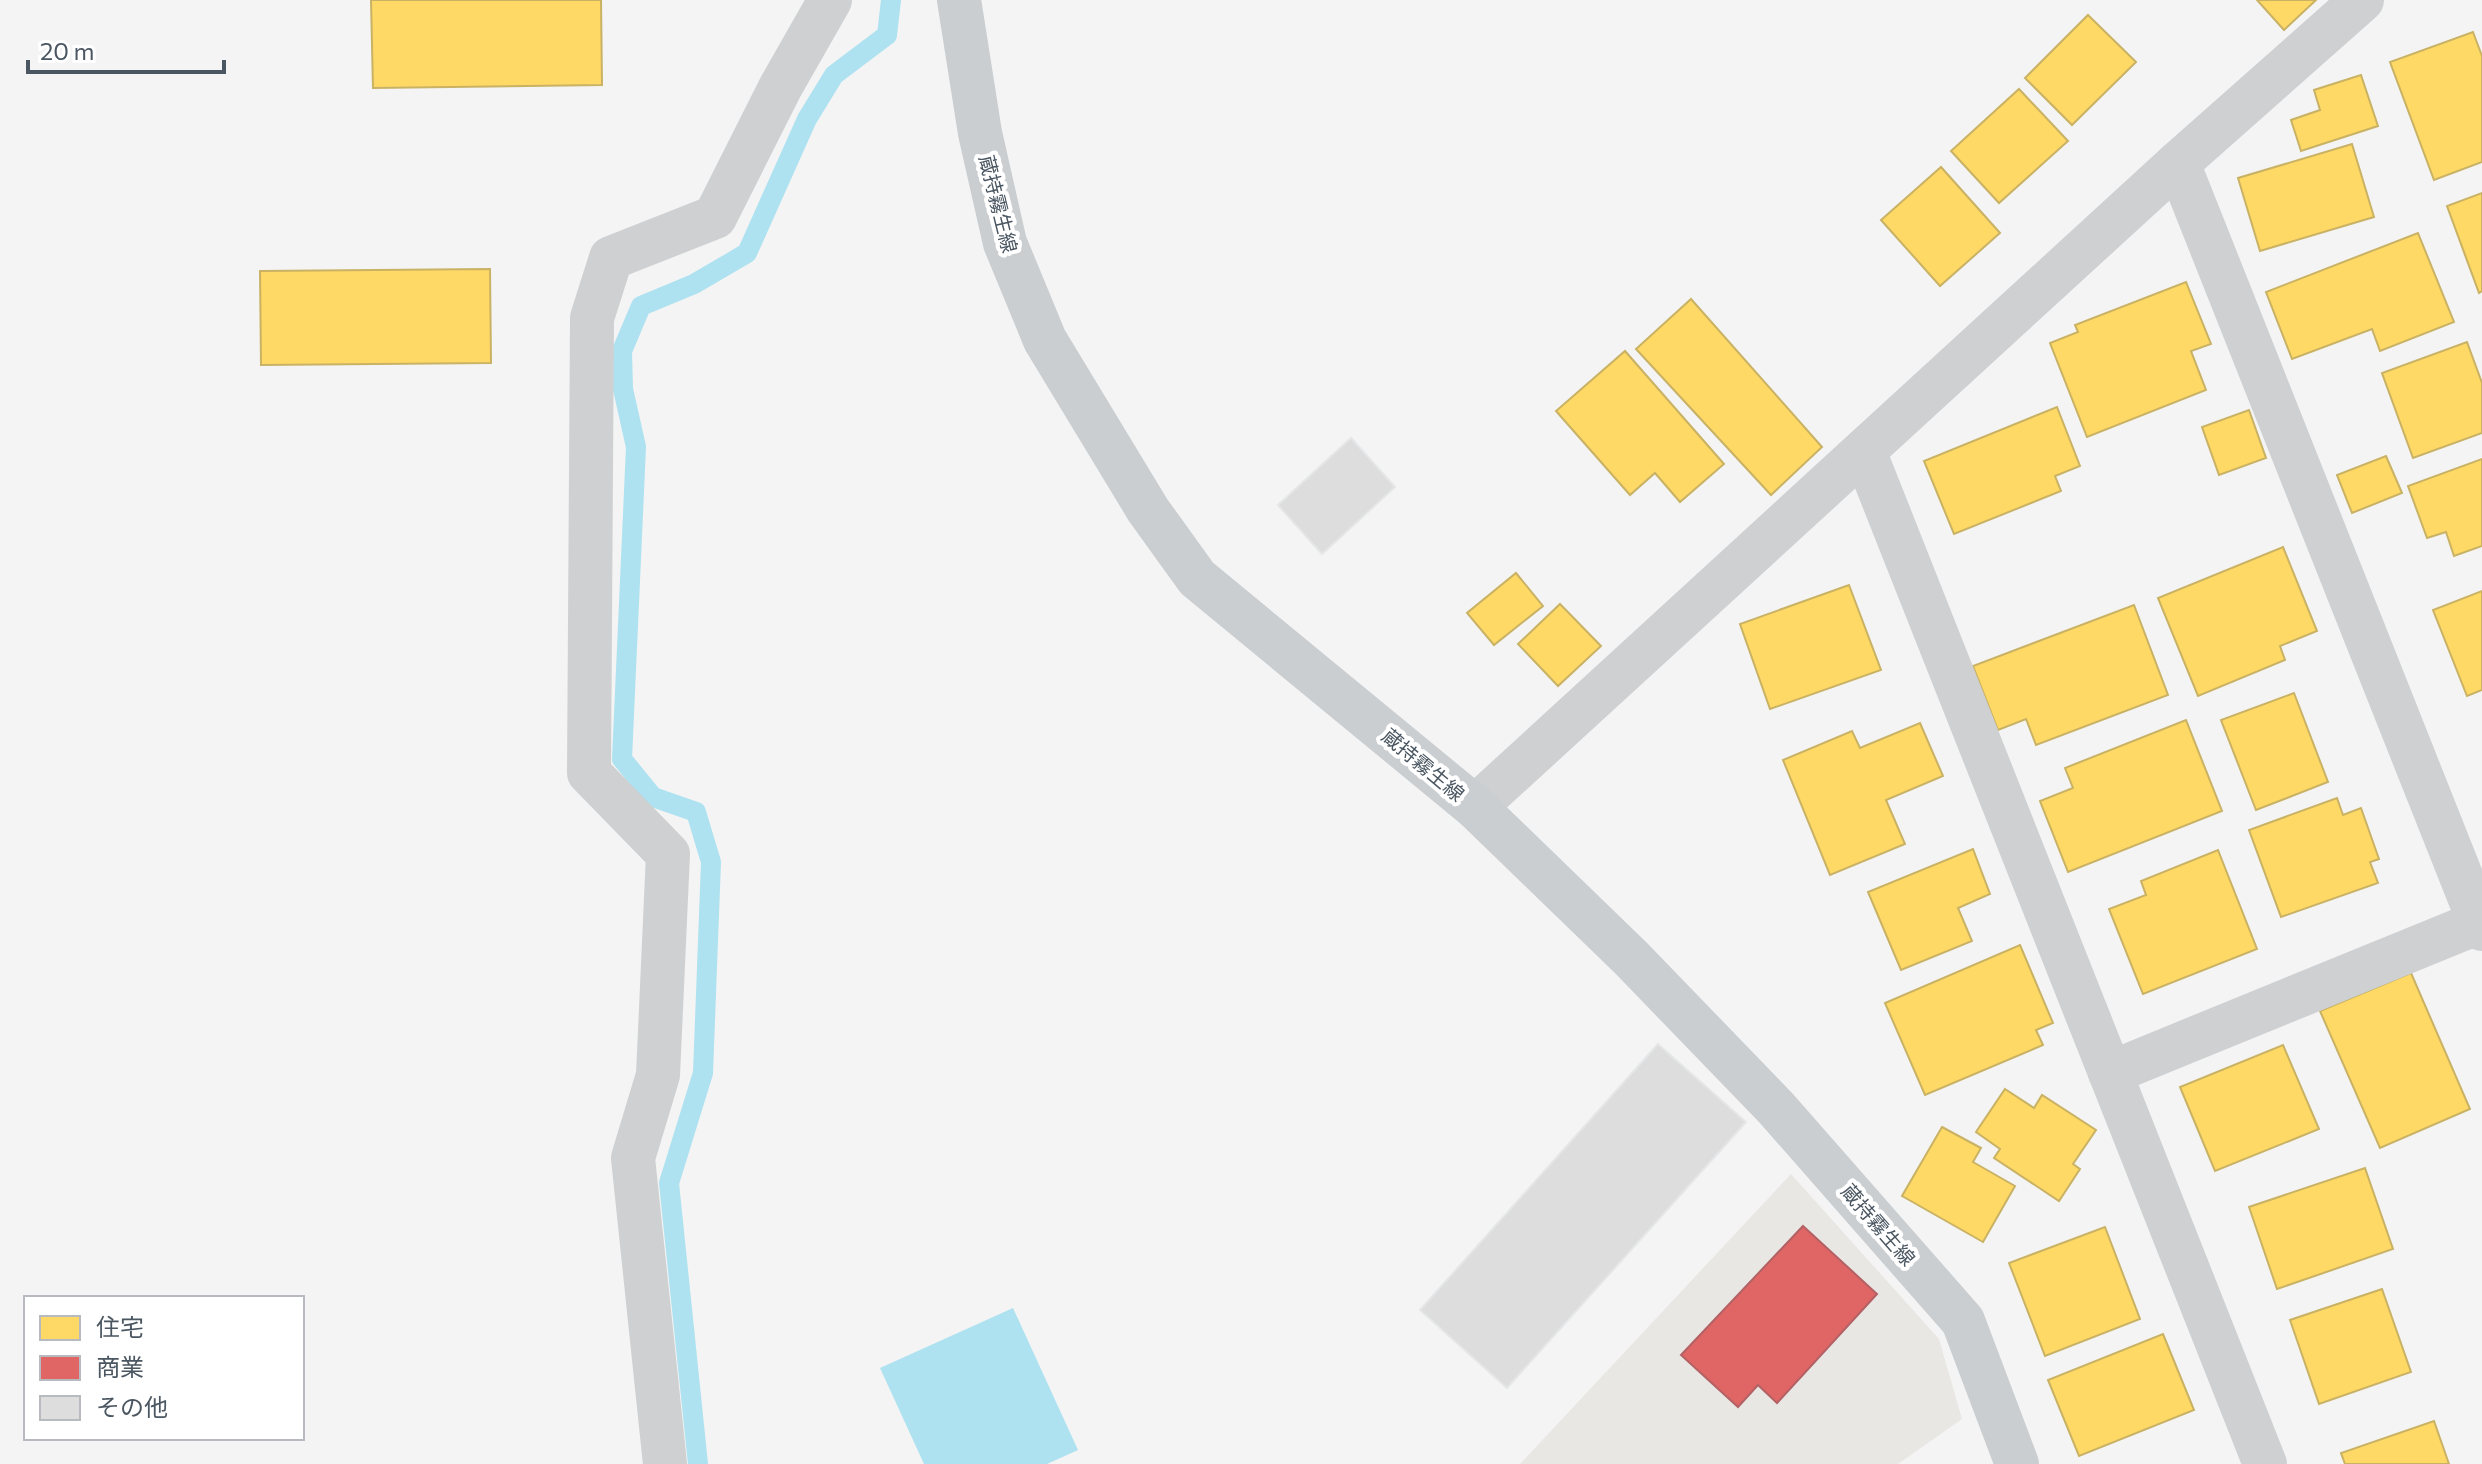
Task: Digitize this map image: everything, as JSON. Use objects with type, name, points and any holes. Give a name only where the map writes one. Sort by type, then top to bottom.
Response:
[{"type":"main road","name":"蔵持霧生線","points":[[959,0],[980,133],[1005,243],[1045,340],[1148,510],[1197,578],[1475,807],[1631,958],[1765,1097],[1963,1321],[2016,1464]]},
{"type":"street","points":[[665,1464],[633,1158],[658,1075],[668,854],[589,773],[592,318],[611,258],[715,217],[781,86],[830,0]]},
{"type":"street","points":[[1475,807],[2178,163],[2362,0]]},
{"type":"street","points":[[2110,1073],[2481,924],[2178,163]]},
{"type":"street","points":[[1864,451],[2265,1464]]},
{"type":"shaded area","points":[[1791,1174],[1939,1339],[1962,1419],[1898,1464],[1520,1464]]},
{"type":"water","points":[[1013,1308],[1078,1450],[1047,1464],[924,1464],[880,1368]]},
{"type":"building: 住宅","points":[[371,0],[601,0],[602,85],[373,88]]},
{"type":"building: 住宅","points":[[2257,0],[2316,0],[2284,30]]},
{"type":"building: 住宅","points":[[2088,15],[2136,62],[2072,125],[2025,78]]},
{"type":"building: 住宅","points":[[2473,32],[2482,56],[2482,162],[2434,180],[2390,62]]},
{"type":"building: 住宅","points":[[2361,75],[2378,126],[2301,151],[2291,120],[2320,110],[2314,90]]},
{"type":"building: 住宅","points":[[2019,89],[2068,141],[1999,203],[1951,151]]},
{"type":"building: 住宅","points":[[2352,144],[2374,217],[2260,251],[2238,178]]},
{"type":"building: 住宅","points":[[1941,167],[2000,233],[1940,286],[1881,220]]},
{"type":"building: 住宅","points":[[2482,193],[2482,291],[2479,293],[2447,206]]},
{"type":"building: 住宅","points":[[2418,233],[2454,322],[2380,351],[2372,329],[2292,359],[2266,292]]},
{"type":"building: 住宅","points":[[490,269],[491,363],[261,365],[260,271]]},
{"type":"building: 住宅","points":[[2186,282],[2211,344],[2191,351],[2206,390],[2087,437],[2050,343],[2078,332],[2075,325]]},
{"type":"building: 住宅","points":[[1691,299],[1822,447],[1771,495],[1636,349]]},
{"type":"building: 住宅","points":[[2467,342],[2482,383],[2482,433],[2413,458],[2382,373]]},
{"type":"building: 住宅","points":[[1625,351],[1724,464],[1680,502],[1655,473],[1630,495],[1556,411]]},
{"type":"building: 住宅","points":[[2057,407],[2080,466],[2055,476],[2061,491],[1954,534],[1924,461]]},
{"type":"building: 住宅","points":[[2249,410],[2266,458],[2219,475],[2202,427]]},
{"type":"building: 住宅","points":[[2386,456],[2402,493],[2352,513],[2337,475]]},
{"type":"building: 住宅","points":[[2482,459],[2482,546],[2454,556],[2446,532],[2427,538],[2408,486]]},
{"type":"building: 住宅","points":[[2283,547],[2317,631],[2280,646],[2285,660],[2198,696],[2158,598]]},
{"type":"building: 住宅","points":[[1516,573],[1543,606],[1494,645],[1467,613]]},
{"type":"building: 住宅","points":[[1849,585],[1881,670],[1770,709],[1740,624]]},
{"type":"building: 住宅","points":[[2482,591],[2482,690],[2467,696],[2433,610]]},
{"type":"building: 住宅","points":[[1560,604],[1601,646],[1558,686],[1518,644]]},
{"type":"building: 住宅","points":[[2134,605],[2168,695],[2036,745],[2026,719],[1998,730],[1973,666]]},
{"type":"building: 住宅","points":[[2294,693],[2328,782],[2256,810],[2221,720]]},
{"type":"building: 住宅","points":[[2186,720],[2222,811],[2068,872],[2040,801],[2073,788],[2065,768]]},
{"type":"building: 住宅","points":[[1920,723],[1943,776],[1886,800],[1905,844],[1830,875],[1783,760],[1852,731],[1860,748]]},
{"type":"building: 住宅","points":[[2337,798],[2343,815],[2361,808],[2379,859],[2370,862],[2378,883],[2281,917],[2249,830]]},
{"type":"building: 住宅","points":[[1973,849],[1990,894],[1958,908],[1972,941],[1901,970],[1868,892]]},
{"type":"building: 住宅","points":[[2218,850],[2257,949],[2143,994],[2109,909],[2146,895],[2141,881]]},
{"type":"building: 住宅","points":[[2020,945],[2053,1023],[2036,1030],[2043,1045],[1925,1095],[1885,1003]]},
{"type":"building: 住宅","points":[[2411,973],[2470,1109],[2380,1148],[2320,1011]]},
{"type":"building: 住宅","points":[[2283,1045],[2319,1129],[2215,1171],[2180,1087]]},
{"type":"building: 住宅","points":[[2005,1089],[2034,1108],[2042,1095],[2096,1130],[2073,1164],[2080,1169],[2059,1201],[1994,1158],[2000,1149],[1976,1132]]},
{"type":"building: 住宅","points":[[1942,1127],[1981,1148],[1973,1162],[2015,1186],[1983,1242],[1902,1196]]},
{"type":"building: 住宅","points":[[2365,1168],[2393,1249],[2277,1289],[2249,1207]]},
{"type":"building: 住宅","points":[[2105,1227],[2140,1319],[2045,1356],[2009,1263]]},
{"type":"building: 住宅","points":[[2382,1289],[2411,1372],[2319,1404],[2290,1320]]},
{"type":"building: 住宅","points":[[2163,1334],[2194,1410],[2079,1456],[2048,1380]]},
{"type":"building: 住宅","points":[[2434,1421],[2449,1464],[2345,1464],[2341,1453]]},
{"type":"building: 商業","points":[[1803,1226],[1877,1294],[1777,1403],[1758,1385],[1738,1407],[1681,1355]]},
{"type":"building: その他","points":[[1351,438],[1395,487],[1322,554],[1278,505]]},
{"type":"building: その他","points":[[1658,1044],[1746,1122],[1507,1388],[1420,1310]]},
{"type":"waterway","points":[[698,1464],[669,1183],[703,1073],[711,862],[696,812],[653,797],[622,759],[636,447],[623,389],[622,351],[641,306],[694,284],[747,253],[807,119],[834,75],[887,35],[891,0]]}]
